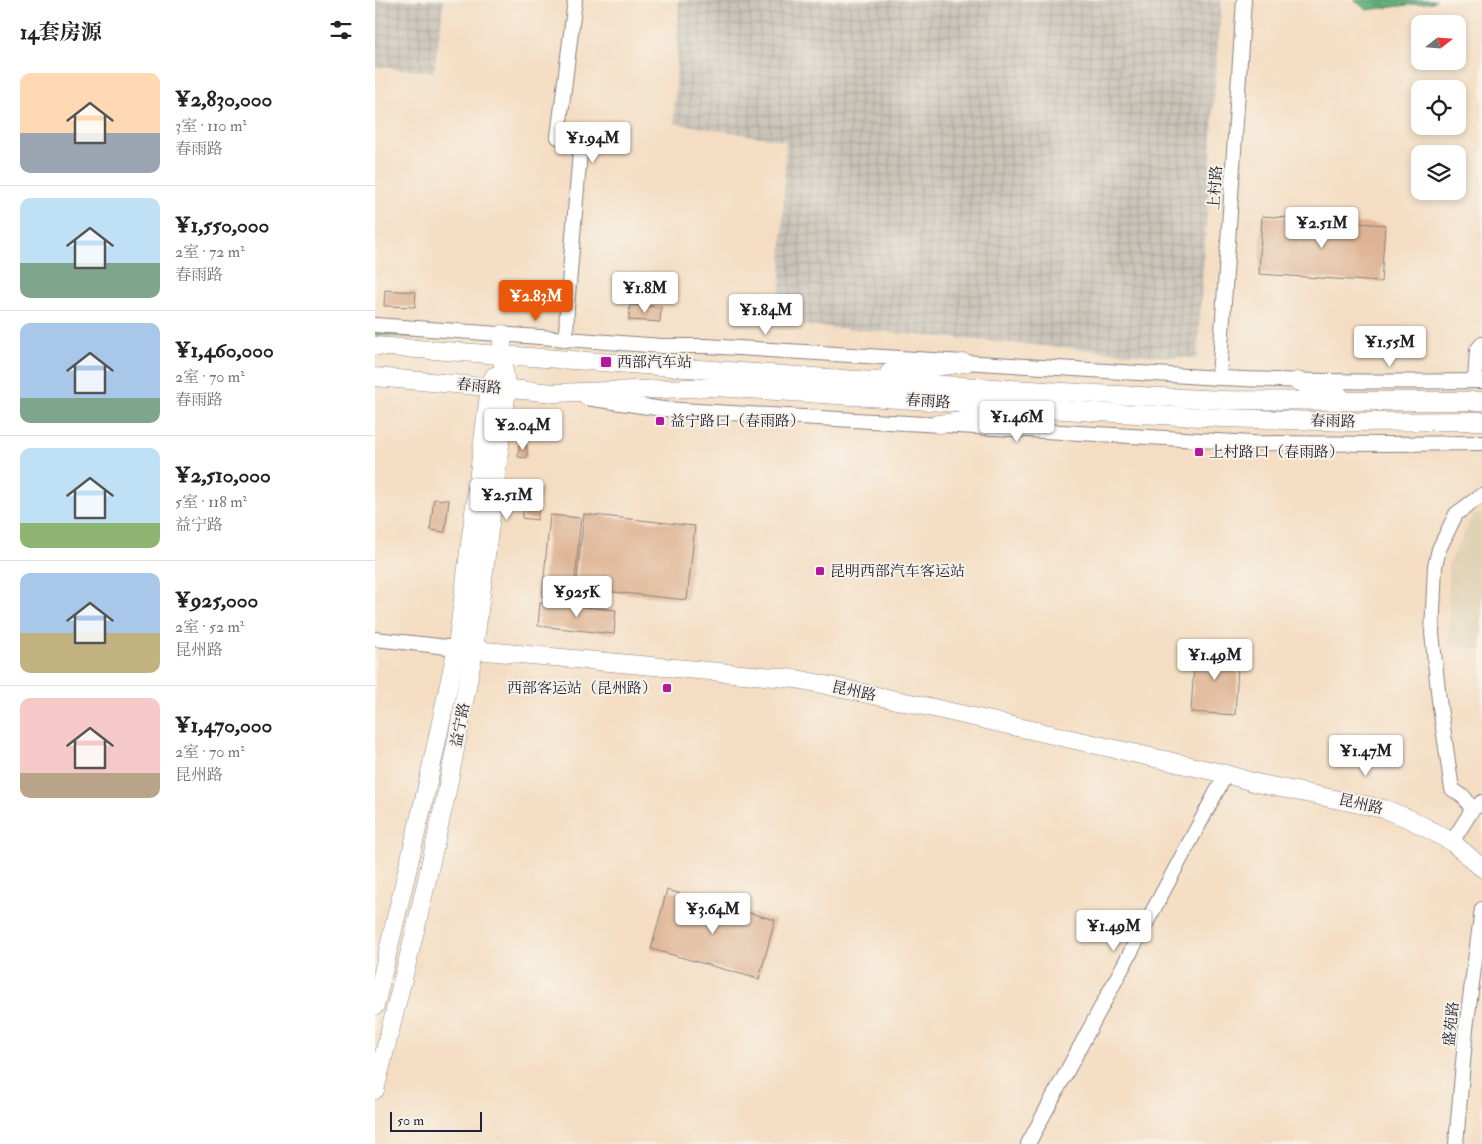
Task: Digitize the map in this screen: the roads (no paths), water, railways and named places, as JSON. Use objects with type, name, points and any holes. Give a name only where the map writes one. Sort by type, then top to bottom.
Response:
[{"type":"main road","name":"益宁路","points":[[375,1090],[417,923],[447,791],[499,387],[503,334]]},
{"type":"main road","name":"春雨路","points":[[375,346],[842,380],[1156,397],[1354,401],[1482,400]]},
{"type":"main road","points":[[842,380],[965,363]]},
{"type":"main road","name":"春雨路","points":[[375,377],[555,393],[716,387],[1213,418],[1341,422],[1482,421]]},
{"type":"main road","points":[[1297,381],[1354,401]]},
{"type":"main road","points":[[938,424],[1051,409]]},
{"type":"main road","name":"益宁路","points":[[375,1006],[425,796],[466,649]]},
{"type":"main road","name":"昆州路","points":[[466,649],[797,679],[1226,774],[1256,783],[1384,809],[1455,837],[1482,852]]},
{"type":"main road","name":"昆州路","points":[[1455,837],[1482,868]]},
{"type":"street","points":[[566,340],[581,140],[558,137],[575,0]]},
{"type":"street","name":"上村路","points":[[1219,378],[1244,0]]},
{"type":"street","points":[[375,325],[566,340],[662,346],[706,346],[1219,378],[1406,383],[1479,381],[1477,350],[1482,344]]},
{"type":"street","points":[[555,393],[663,409],[1252,442],[1482,443]]},
{"type":"street","points":[[1455,837],[1477,806],[1452,789],[1439,700],[1432,633],[1435,566],[1439,549],[1457,514],[1482,495]]},
{"type":"street","points":[[375,639],[466,649]]},
{"type":"street","points":[[1028,1144],[1226,774]]},
{"type":"street","name":"盛苑路","points":[[1456,1144],[1466,1028],[1482,909]]},
{"type":"place","name":"西部汽车站","points":[[606,362]]},
{"type":"place","name":"益宁路口（春雨路）","points":[[660,421]]},
{"type":"place","name":"上村路口（春雨路）","points":[[1199,452]]},
{"type":"place","name":"昆明西部汽车客运站","points":[[820,571]]},
{"type":"place","name":"西部客运站（昆州路）","points":[[667,688]]}]
